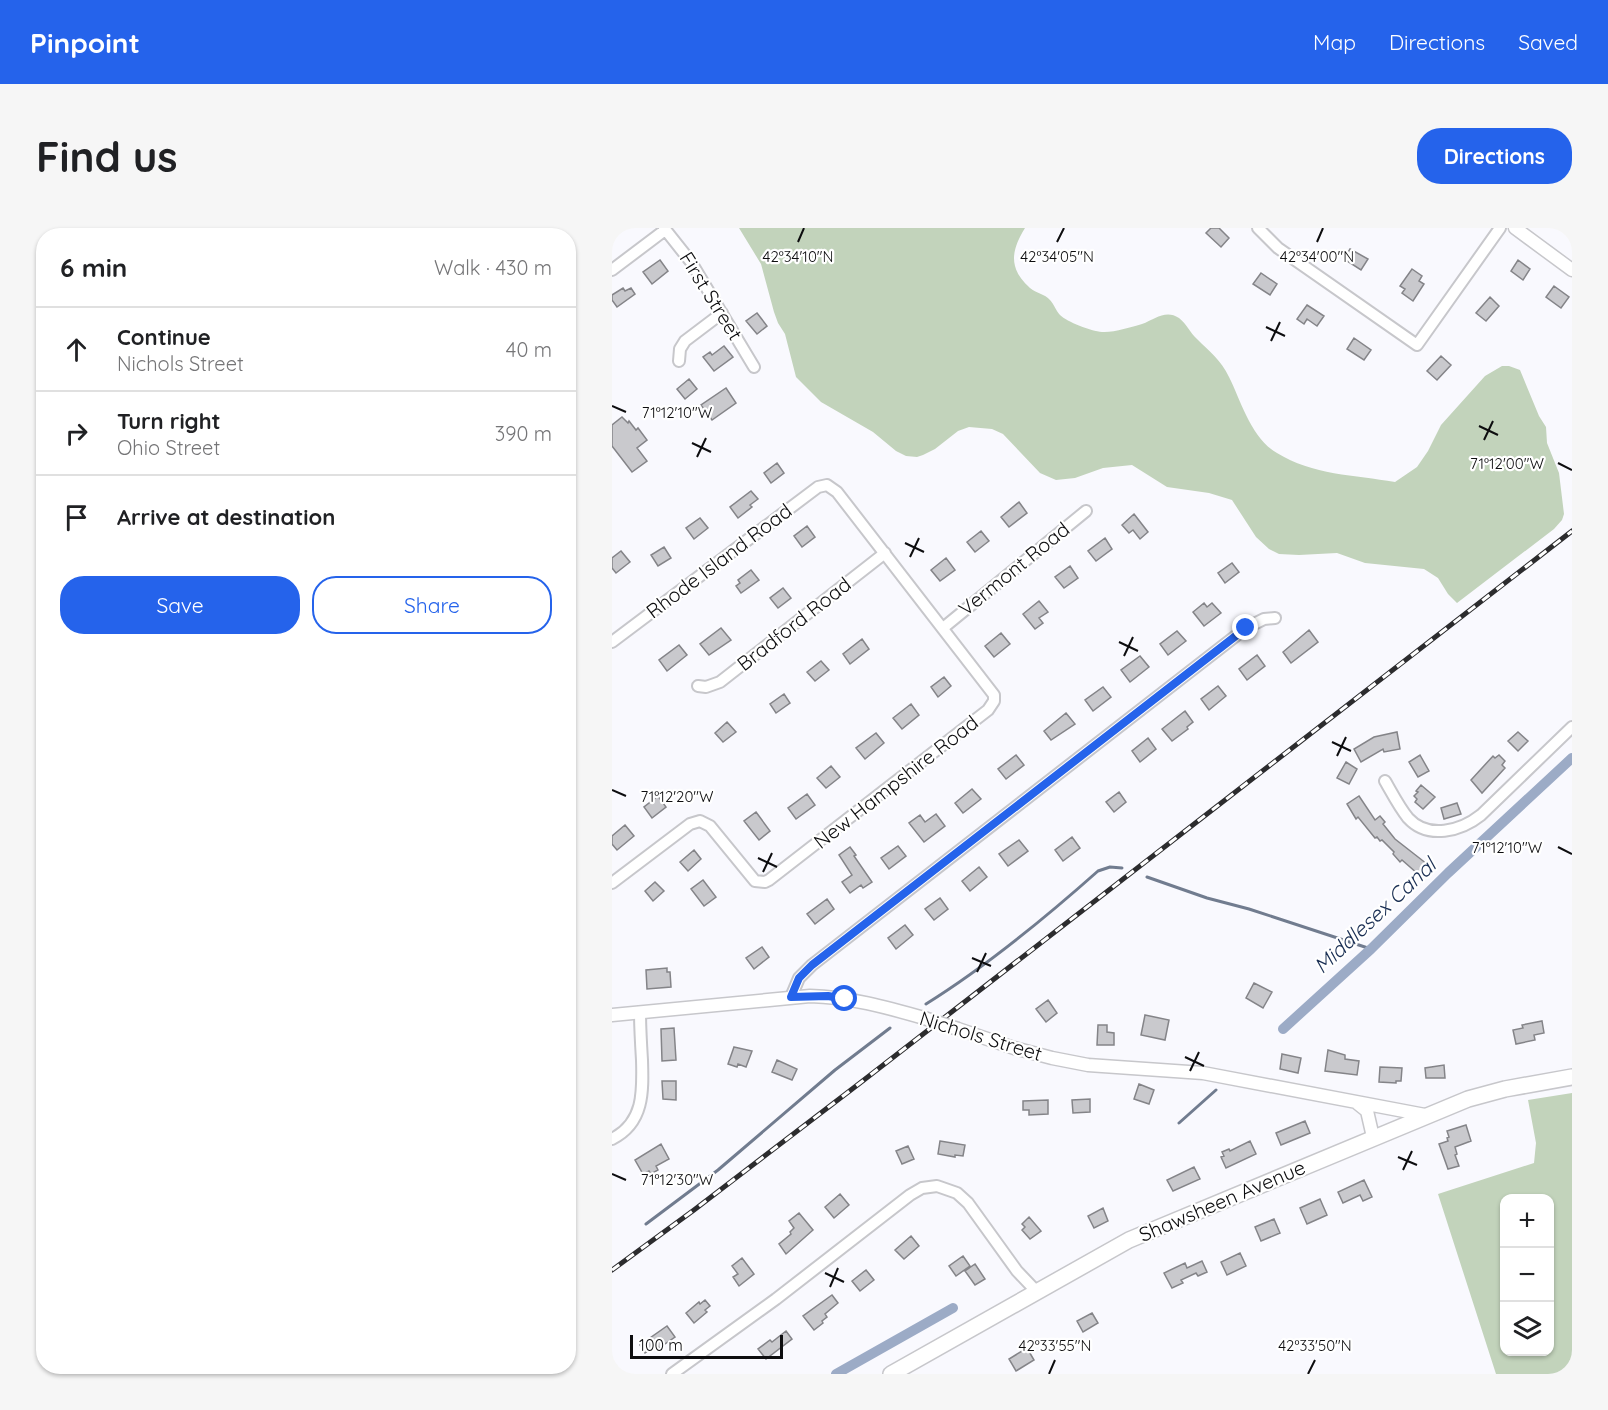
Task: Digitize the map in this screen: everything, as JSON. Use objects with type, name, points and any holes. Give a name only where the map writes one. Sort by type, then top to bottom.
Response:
[{"type":"main road","name":"Shawsheen Avenue","points":[[891,1374],[1129,1240],[1468,1099],[1505,1089],[1572,1077]]},
{"type":"street","points":[[1258,228],[1278,248],[1418,345],[1500,228]]},
{"type":"street","points":[[1515,228],[1572,270]]},
{"type":"street","points":[[612,270],[665,229]]},
{"type":"street","name":"First Street","points":[[665,229],[691,262],[754,367]]},
{"type":"street","points":[[679,361],[680,349],[685,341],[722,313]]},
{"type":"street","name":"New Hampshire Road","points":[[612,883],[695,821],[705,822],[710,826],[754,881],[759,883],[769,880],[992,706],[994,701],[992,691],[837,492],[827,484]]},
{"type":"street","name":"Rhode Island Road","points":[[612,642],[818,487],[827,484]]},
{"type":"street","name":"Vermont Road","points":[[943,628],[1086,511]]},
{"type":"street","name":"Bradford Road","points":[[698,686],[706,687],[720,682],[885,553]]},
{"type":"street","points":[[791,997],[799,978],[812,965],[1246,628],[1264,619],[1275,618]]},
{"type":"street","points":[[1385,781],[1404,813],[1412,821],[1431,830],[1457,829],[1481,815],[1572,727]]},
{"type":"street","name":"Nichols Street","points":[[612,1015],[791,997],[828,996],[875,1004],[1052,1059],[1088,1065],[1203,1073],[1425,1115]]},
{"type":"street","points":[[612,1139],[632,1124],[641,1105],[640,1012]]},
{"type":"street","points":[[1350,1100],[1367,1111],[1373,1137]]},
{"type":"street","points":[[672,1374],[776,1299],[909,1195],[922,1188],[944,1187],[963,1197],[1015,1268],[1037,1292]]},
{"type":"green space","points":[[739,228],[1025,228],[1017,244],[1015,266],[1023,281],[1030,288],[1048,298],[1063,318],[1086,328],[1106,332],[1142,324],[1165,315],[1174,315],[1215,356],[1229,377],[1254,429],[1268,446],[1290,460],[1334,473],[1395,482],[1417,467],[1441,425],[1485,376],[1502,366],[1509,366],[1520,370],[1539,416],[1546,427],[1547,443],[1559,473],[1564,514],[1562,520],[1554,529],[1457,603],[1438,578],[1424,569],[1365,563],[1337,553],[1279,554],[1269,549],[1256,537],[1232,500],[1209,493],[1167,487],[1132,465],[1103,468],[1075,478],[1056,480],[1040,473],[1003,434],[992,429],[969,427],[958,431],[935,449],[923,455],[906,456],[896,451],[873,432],[821,402],[796,377],[785,334],[774,312],[761,264]]},
{"type":"green space","points":[[1572,1093],[1572,1374],[1496,1374],[1438,1194],[1534,1163],[1536,1143],[1528,1100]]},
{"type":"building","points":[[1211,228],[1219,228],[1229,238],[1221,247],[1206,233]]},
{"type":"building","points":[[1350,249],[1368,259],[1361,270],[1344,259]]},
{"type":"building","points":[[660,260],[668,271],[652,284],[643,272]]},
{"type":"building","points":[[1518,260],[1530,269],[1523,280],[1511,271]]},
{"type":"building","points":[[1412,269],[1422,276],[1419,281],[1424,284],[1413,301],[1402,293],[1405,289],[1400,286]]},
{"type":"building","points":[[1261,273],[1277,284],[1270,295],[1253,284]]},
{"type":"building","points":[[1554,286],[1569,297],[1561,308],[1546,297]]},
{"type":"building","points":[[623,288],[625,291],[631,288],[635,294],[617,307],[612,300],[612,295]]},
{"type":"building","points":[[1490,297],[1499,306],[1486,321],[1476,313]]},
{"type":"building","points":[[1307,305],[1324,316],[1317,326],[1307,319],[1304,324],[1297,319]]},
{"type":"building","points":[[757,313],[767,326],[757,334],[746,321]]},
{"type":"building","points":[[1354,338],[1371,350],[1364,360],[1347,349]]},
{"type":"building","points":[[724,346],[733,357],[714,371],[703,357],[710,352],[712,355]]},
{"type":"building","points":[[1441,356],[1451,365],[1437,380],[1427,371]]},
{"type":"building","points":[[689,379],[697,389],[685,399],[677,389]]},
{"type":"building","points":[[726,388],[736,403],[712,420],[701,405]]},
{"type":"building","points":[[622,417],[628,423],[629,421],[636,430],[638,428],[647,440],[637,448],[647,461],[632,472],[612,446],[612,425]]},
{"type":"building","points":[[777,463],[784,473],[771,483],[764,473]]},
{"type":"building","points":[[751,491],[758,499],[738,518],[730,507]]},
{"type":"building","points":[[1019,502],[1027,513],[1009,527],[1001,517]]},
{"type":"building","points":[[1134,514],[1148,532],[1140,539],[1133,530],[1129,533],[1122,525]]},
{"type":"building","points":[[700,518],[708,528],[694,539],[686,528]]},
{"type":"building","points":[[807,526],[815,537],[802,547],[794,536]]},
{"type":"building","points":[[981,531],[989,541],[975,552],[967,542]]},
{"type":"building","points":[[1105,538],[1112,549],[1096,561],[1088,551]]},
{"type":"building","points":[[664,547],[671,558],[658,566],[651,555]]},
{"type":"building","points":[[621,551],[630,562],[616,573],[612,568],[612,558]]},
{"type":"building","points":[[946,558],[955,570],[940,581],[931,570]]},
{"type":"building","points":[[1232,563],[1239,572],[1225,583],[1218,573]]},
{"type":"building","points":[[1070,566],[1078,578],[1064,588],[1055,577]]},
{"type":"building","points":[[751,570],[759,580],[741,593],[736,586],[740,583],[738,580]]},
{"type":"building","points":[[783,588],[791,598],[778,608],[770,598]]},
{"type":"building","points":[[1039,601],[1048,612],[1039,618],[1043,623],[1035,629],[1023,614]]},
{"type":"building","points":[[1204,603],[1207,607],[1212,603],[1221,613],[1204,626],[1193,612]]},
{"type":"building","points":[[721,628],[731,640],[709,655],[700,644]]},
{"type":"building","points":[[1309,630],[1318,642],[1291,663],[1283,652]]},
{"type":"building","points":[[1177,631],[1186,641],[1168,655],[1160,644]]},
{"type":"building","points":[[1001,633],[1010,644],[994,657],[985,646]]},
{"type":"building","points":[[862,639],[869,649],[850,664],[843,654]]},
{"type":"building","points":[[679,645],[687,655],[667,671],[659,660]]},
{"type":"building","points":[[1257,655],[1265,666],[1247,680],[1239,669]]},
{"type":"building","points":[[1140,656],[1149,667],[1130,682],[1121,670]]},
{"type":"building","points":[[821,661],[829,670],[815,681],[807,672]]},
{"type":"building","points":[[944,677],[951,686],[938,697],[931,687]]},
{"type":"building","points":[[1218,686],[1226,696],[1209,710],[1201,699]]},
{"type":"building","points":[[1103,687],[1111,697],[1093,711],[1085,700]]},
{"type":"building","points":[[784,694],[790,703],[776,713],[770,704]]},
{"type":"building","points":[[911,704],[919,715],[902,729],[893,718]]},
{"type":"building","points":[[1185,711],[1193,722],[1187,727],[1188,729],[1172,741],[1162,729]]},
{"type":"building","points":[[1066,713],[1075,724],[1051,740],[1044,731]]},
{"type":"building","points":[[727,722],[736,732],[723,742],[715,733]]},
{"type":"building","points":[[1397,732],[1400,749],[1384,752],[1383,749],[1361,762],[1354,749],[1374,737]]},
{"type":"building","points":[[1518,732],[1528,741],[1518,751],[1508,741]]},
{"type":"building","points":[[876,733],[884,743],[865,759],[856,748]]},
{"type":"building","points":[[1148,738],[1156,749],[1140,762],[1132,751]]},
{"type":"building","points":[[1016,755],[1024,765],[1006,779],[998,769]]},
{"type":"building","points":[[1420,755],[1429,771],[1418,777],[1409,762]]},
{"type":"building","points":[[1499,755],[1505,761],[1502,765],[1505,768],[1482,793],[1471,780],[1493,756],[1495,758]]},
{"type":"building","points":[[1346,762],[1357,769],[1349,784],[1337,778]]},
{"type":"building","points":[[831,766],[840,777],[826,788],[817,778]]},
{"type":"building","points":[[1421,785],[1435,797],[1423,809],[1415,802],[1417,799],[1414,796]]},
{"type":"building","points":[[972,789],[981,799],[963,813],[955,803]]},
{"type":"building","points":[[1119,792],[1126,802],[1114,812],[1106,802]]},
{"type":"building","points":[[807,794],[815,805],[796,819],[788,808]]},
{"type":"building","points":[[658,796],[666,807],[652,818],[644,807]]},
{"type":"building","points":[[1359,796],[1375,820],[1380,816],[1385,822],[1383,824],[1395,839],[1427,864],[1418,874],[1402,860],[1400,862],[1382,840],[1375,838],[1358,817],[1356,819],[1347,804]]},
{"type":"building","points":[[1457,803],[1461,814],[1444,819],[1441,808]]},
{"type":"building","points":[[756,812],[770,831],[759,840],[744,821]]},
{"type":"building","points":[[936,814],[945,826],[924,842],[909,823],[920,815],[925,822]]},
{"type":"building","points":[[625,825],[634,836],[617,850],[612,844],[612,836]]},
{"type":"building","points":[[1072,837],[1080,848],[1063,861],[1055,850]]},
{"type":"building","points":[[1019,840],[1028,851],[1008,866],[999,854]]},
{"type":"building","points":[[898,846],[906,856],[889,869],[881,858]]},
{"type":"building","points":[[850,847],[872,882],[863,888],[861,885],[850,893],[842,882],[852,875],[839,855]]},
{"type":"building","points":[[694,850],[701,859],[688,871],[680,862]]},
{"type":"building","points":[[979,867],[987,877],[970,891],[962,881]]},
{"type":"building","points":[[703,880],[716,897],[704,906],[691,889]]},
{"type":"building","points":[[655,882],[664,891],[653,901],[645,891]]},
{"type":"building","points":[[940,898],[948,909],[934,920],[925,909]]},
{"type":"building","points":[[827,899],[834,909],[815,924],[807,914]]},
{"type":"building","points":[[905,925],[913,935],[896,949],[888,938]]},
{"type":"building","points":[[762,947],[769,957],[754,969],[746,958]]},
{"type":"building","points":[[667,968],[667,972],[670,972],[671,987],[647,989],[646,970]]},
{"type":"building","points":[[1254,983],[1272,992],[1263,1008],[1246,998]]},
{"type":"building","points":[[1048,1000],[1057,1013],[1046,1022],[1036,1009]]},
{"type":"building","points":[[1145,1015],[1169,1020],[1165,1040],[1141,1035]]},
{"type":"building","points":[[1542,1021],[1544,1033],[1534,1035],[1535,1040],[1516,1044],[1513,1030],[1523,1028],[1522,1025]]},
{"type":"building","points":[[1098,1025],[1107,1025],[1107,1032],[1114,1033],[1114,1045],[1097,1045]]},
{"type":"building","points":[[674,1028],[676,1060],[662,1061],[661,1029]]},
{"type":"building","points":[[734,1047],[752,1051],[746,1067],[728,1064]]},
{"type":"building","points":[[1328,1050],[1345,1055],[1345,1059],[1359,1061],[1357,1075],[1325,1071]]},
{"type":"building","points":[[1282,1054],[1301,1058],[1298,1073],[1280,1069]]},
{"type":"building","points":[[777,1060],[797,1069],[792,1080],[772,1072]]},
{"type":"building","points":[[1444,1065],[1445,1078],[1426,1078],[1425,1068]]},
{"type":"building","points":[[1380,1067],[1402,1068],[1401,1081],[1379,1082]]},
{"type":"building","points":[[662,1081],[676,1081],[676,1100],[663,1099]]},
{"type":"building","points":[[1139,1084],[1154,1090],[1149,1104],[1134,1099]]},
{"type":"building","points":[[1090,1099],[1090,1112],[1073,1113],[1072,1100]]},
{"type":"building","points":[[1048,1100],[1048,1114],[1029,1115],[1029,1110],[1023,1110],[1023,1101]]},
{"type":"building","points":[[1305,1121],[1310,1133],[1281,1145],[1276,1133]]},
{"type":"building","points":[[1466,1125],[1471,1141],[1455,1147],[1459,1166],[1448,1169],[1439,1144],[1448,1141],[1447,1131]]},
{"type":"building","points":[[940,1141],[965,1145],[963,1156],[938,1154]]},
{"type":"building","points":[[1250,1141],[1256,1154],[1226,1168],[1221,1157],[1224,1156],[1222,1152],[1229,1149],[1230,1151]]},
{"type":"building","points":[[661,1144],[669,1159],[656,1166],[658,1170],[651,1174],[649,1171],[643,1174],[635,1160]]},
{"type":"building","points":[[908,1146],[914,1159],[902,1164],[896,1151]]},
{"type":"building","points":[[1194,1167],[1200,1179],[1173,1191],[1167,1180]]},
{"type":"building","points":[[1364,1180],[1372,1197],[1363,1201],[1360,1195],[1343,1203],[1338,1192]]},
{"type":"building","points":[[840,1194],[849,1205],[834,1218],[825,1207]]},
{"type":"building","points":[[1320,1199],[1327,1215],[1307,1224],[1300,1208]]},
{"type":"building","points":[[1103,1208],[1108,1221],[1094,1228],[1088,1216]]},
{"type":"building","points":[[799,1213],[813,1230],[786,1254],[779,1244],[791,1234],[794,1228],[789,1221]]},
{"type":"building","points":[[1029,1217],[1041,1231],[1030,1239],[1022,1230],[1025,1227],[1022,1224]]},
{"type":"building","points":[[1274,1219],[1280,1233],[1261,1241],[1255,1227]]},
{"type":"building","points":[[911,1236],[919,1246],[904,1259],[895,1250]]},
{"type":"building","points":[[1240,1253],[1246,1266],[1227,1275],[1221,1262]]},
{"type":"building","points":[[963,1256],[970,1266],[956,1276],[949,1266]]},
{"type":"building","points":[[742,1258],[754,1274],[739,1286],[733,1277],[738,1274],[732,1266]]},
{"type":"building","points":[[1202,1261],[1207,1272],[1198,1276],[1196,1273],[1181,1280],[1183,1283],[1172,1288],[1164,1273],[1185,1263],[1187,1268]]},
{"type":"building","points":[[975,1264],[985,1279],[975,1285],[965,1271]]},
{"type":"building","points":[[866,1270],[874,1280],[860,1291],[852,1281]]},
{"type":"building","points":[[832,1295],[838,1303],[825,1314],[827,1317],[822,1321],[823,1323],[814,1330],[803,1316]]},
{"type":"building","points":[[705,1300],[710,1306],[705,1310],[707,1312],[694,1323],[686,1313]]},
{"type":"building","points":[[1092,1313],[1098,1323],[1083,1332],[1077,1321]]},
{"type":"building","points":[[667,1326],[675,1337],[659,1348],[657,1345],[645,1353],[640,1345]]},
{"type":"building","points":[[786,1331],[792,1339],[766,1359],[758,1349]]},
{"type":"building","points":[[1027,1348],[1034,1360],[1016,1371],[1009,1359]]},
{"type":"waterway","name":"Middlesex Canal","points":[[1283,1029],[1371,949],[1448,873],[1572,758]]},
{"type":"waterway","points":[[926,1004],[1015,941],[1098,871],[1110,867],[1122,868]]},
{"type":"waterway","points":[[1147,877],[1371,949]]},
{"type":"waterway","points":[[646,1224],[718,1170],[835,1070],[890,1028]]},
{"type":"waterway","name":"Middlesex Canal","points":[[1179,1123],[1216,1090]]},
{"type":"waterway","name":"Middlesex Canal","points":[[836,1374],[953,1308]]},
{"type":"railway","points":[[612,1270],[860,1083],[1572,531]]},
{"type":"route","points":[[845,999],[828,996],[791,997],[799,978],[812,965],[1246,628]]}]
